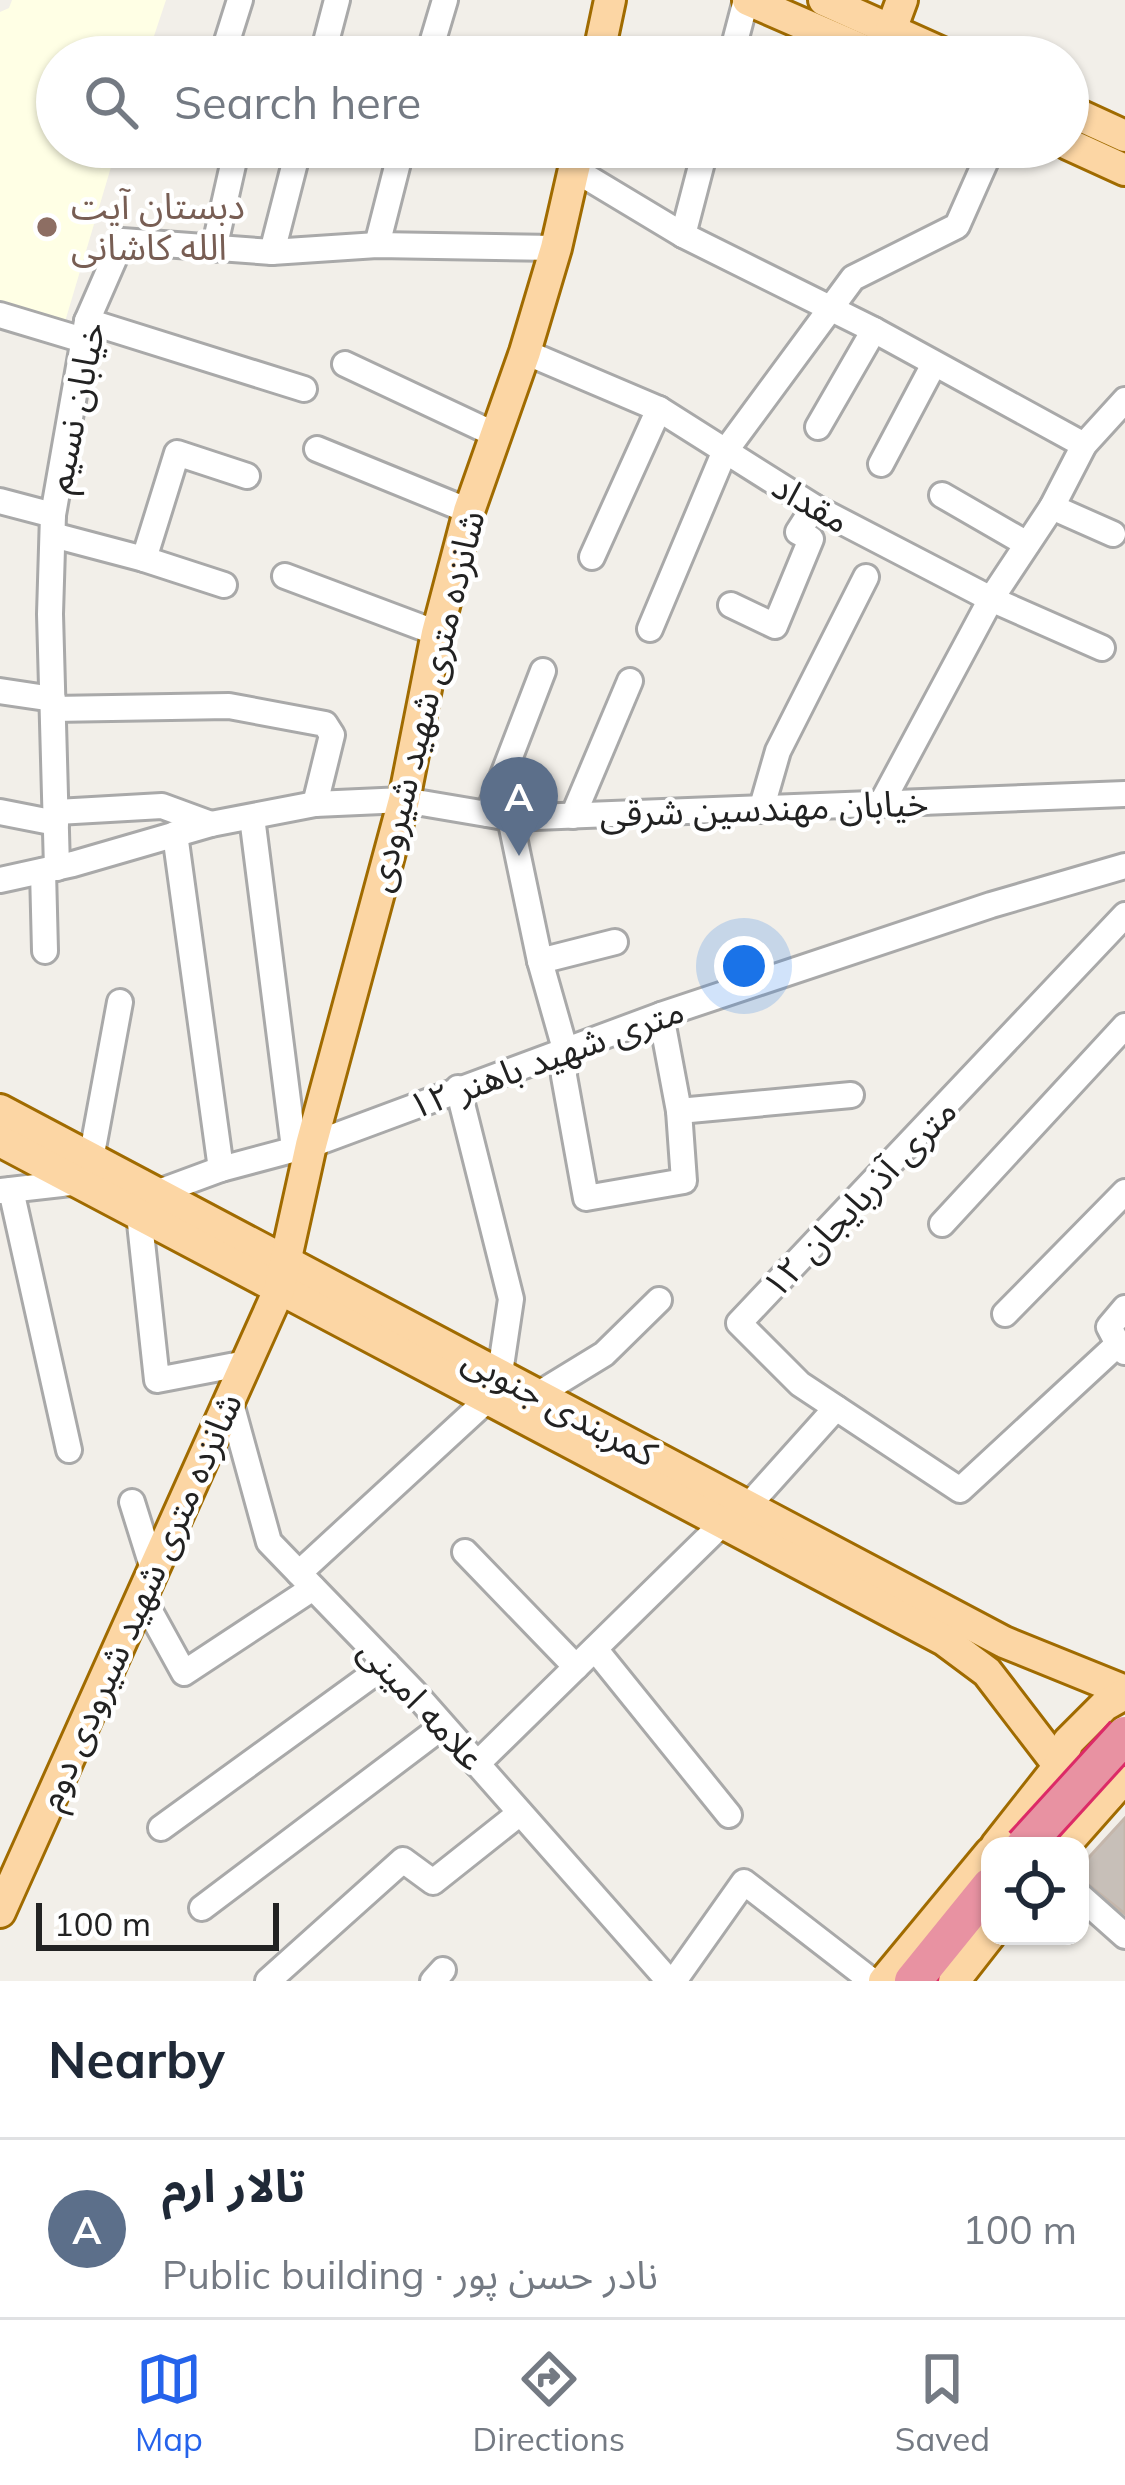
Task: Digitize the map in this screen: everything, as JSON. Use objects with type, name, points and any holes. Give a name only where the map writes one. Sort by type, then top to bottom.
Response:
[{"type":"highway","points":[[1013,1837],[1125,1735]]},
{"type":"highway","points":[[1054,1837],[1125,1761]]},
{"type":"highway","points":[[913,1981],[981,1897]]},
{"type":"highway","points":[[941,1981],[981,1930]]},
{"type":"main road","points":[[602,36],[610,0]]},
{"type":"main road","points":[[747,0],[875,35]]},
{"type":"main road","points":[[824,0],[875,35]]},
{"type":"main road","points":[[875,35],[902,0]]},
{"type":"main road","points":[[1089,120],[1125,136]]},
{"type":"main road","points":[[1089,154],[1125,170]]},
{"type":"main road","name":"شانزده متری شهید شیرودی","points":[[284,1275],[303,1146],[404,800],[437,633],[469,511],[525,352],[575,168]]},
{"type":"main road","name":"کمربندی جنوبی","points":[[0,1110],[85,1170],[147,1204],[951,1628],[1004,1642],[1125,1692]]},
{"type":"main road","name":"کمربندی جنوبی","points":[[0,1141],[85,1170]]},
{"type":"main road","name":"شانزده متری شهید شیرودی دوم","points":[[0,1912],[284,1275]]},
{"type":"main road","name":"کمربندی جنوبی","points":[[493,1387],[537,1395],[735,1514]]},
{"type":"main road","name":"کمربندی جنوبی","points":[[951,1628],[1059,1766],[1066,1783],[1094,1798],[1116,1786]]},
{"type":"main road","points":[[1009,1837],[1059,1766],[1068,1742],[1125,1692]]},
{"type":"main road","points":[[1072,1837],[1116,1786]]},
{"type":"main road","points":[[884,1981],[981,1871]]},
{"type":"main road","points":[[954,1981],[982,1945]]},
{"type":"street","points":[[229,36],[240,0]]},
{"type":"street","points":[[328,36],[337,0]]},
{"type":"street","points":[[434,36],[445,0]]},
{"type":"street","points":[[737,36],[747,0]]},
{"type":"street","points":[[214,249],[232,168]]},
{"type":"street","points":[[272,252],[294,168]]},
{"type":"street","points":[[377,245],[397,168]]},
{"type":"street","points":[[591,168],[683,235],[832,308],[1084,445]]},
{"type":"street","points":[[683,235],[701,168]]},
{"type":"street","points":[[650,629],[724,453],[853,278],[957,226],[983,168]]},
{"type":"street","name":"خیابان نسیم","points":[[45,951],[57,818],[52,781],[52,525],[85,330],[122,241],[272,252],[377,245],[556,248]]},
{"type":"street","points":[[0,315],[85,330],[304,389]]},
{"type":"street","points":[[818,427],[874,330]]},
{"type":"street","name":"مقداد","points":[[525,352],[658,409],[814,507],[1102,648]]},
{"type":"street","points":[[345,364],[494,434]]},
{"type":"street","points":[[880,464],[934,364]]},
{"type":"street","points":[[881,803],[992,598],[1052,507],[1084,445],[1125,400]]},
{"type":"street","points":[[592,557],[658,409]]},
{"type":"street","points":[[317,449],[469,511]]},
{"type":"street","points":[[144,559],[177,453],[247,476]]},
{"type":"street","points":[[943,494],[1027,544]]},
{"type":"street","points":[[0,501],[52,525],[224,585]]},
{"type":"street","points":[[730,605],[775,626],[811,539],[798,532],[814,507]]},
{"type":"street","points":[[1052,507],[1113,534]]},
{"type":"street","points":[[285,575],[437,633]]},
{"type":"street","points":[[761,810],[778,751],[866,577]]},
{"type":"street","points":[[543,671],[499,816],[565,1049],[564,1076],[586,1198],[684,1181],[679,1112],[662,1015]]},
{"type":"street","points":[[573,816],[629,681]]},
{"type":"street","points":[[0,691],[53,704],[229,706],[325,724],[332,735],[315,804]]},
{"type":"street","name":"خیابان مهندسین شرقی","points":[[0,880],[211,824],[315,804],[404,800],[499,816],[573,816],[1125,794]]},
{"type":"street","points":[[0,812],[57,818],[163,806],[211,824]]},
{"type":"street","points":[[252,818],[303,1146]]},
{"type":"street","points":[[175,834],[221,1169]]},
{"type":"street","name":"۱۲ متری شهید باهنر","points":[[147,1204],[221,1169],[303,1146],[662,1015],[991,905],[1125,866]]},
{"type":"street","name":"۱۲ متری آذربایجان","points":[[1121,1348],[960,1490],[800,1384],[740,1323],[1125,915]]},
{"type":"street","points":[[540,961],[615,943]]},
{"type":"street","points":[[69,1450],[5,1191],[85,1170],[120,1002]]},
{"type":"street","points":[[942,1224],[1125,1026]]},
{"type":"street","points":[[132,1502],[147,1582],[184,1673],[306,1581],[493,1387],[511,1299],[458,1088]]},
{"type":"street","points":[[679,1112],[851,1095]]},
{"type":"street","points":[[1006,1314],[1125,1192]]},
{"type":"street","points":[[147,1204],[157,1380],[246,1363]]},
{"type":"street","points":[[537,1395],[604,1354],[658,1300]]},
{"type":"street","points":[[1121,1348],[1109,1327],[1125,1308]]},
{"type":"street","name":"علامه امینی","points":[[230,1400],[269,1542],[387,1664],[672,1981]]},
{"type":"street","points":[[477,1764],[735,1514],[836,1408]]},
{"type":"street","points":[[465,1552],[576,1667]]},
{"type":"street","points":[[595,1649],[729,1815]]},
{"type":"street","points":[[161,1828],[387,1664]]},
{"type":"street","points":[[202,1908],[443,1726]]},
{"type":"street","points":[[268,1981],[403,1860],[433,1882],[520,1813]]},
{"type":"street","points":[[672,1981],[744,1882],[872,1981]]},
{"type":"street","points":[[1089,1904],[1125,1936]]},
{"type":"shaded area","name":"دبستان آیت الله کاشانی","points":[[12,0],[166,0],[154,36],[36,36],[36,168],[111,168],[64,325],[0,308],[0,12]]},
{"type":"building","points":[[1125,1818],[1125,1914],[1089,1885],[1089,1857]]},
{"type":"place","name":"دبستان آیت الله کاشانی","points":[[47,227]]},
{"type":"place","name":"تالار ارم","points":[[519,856]]}]
